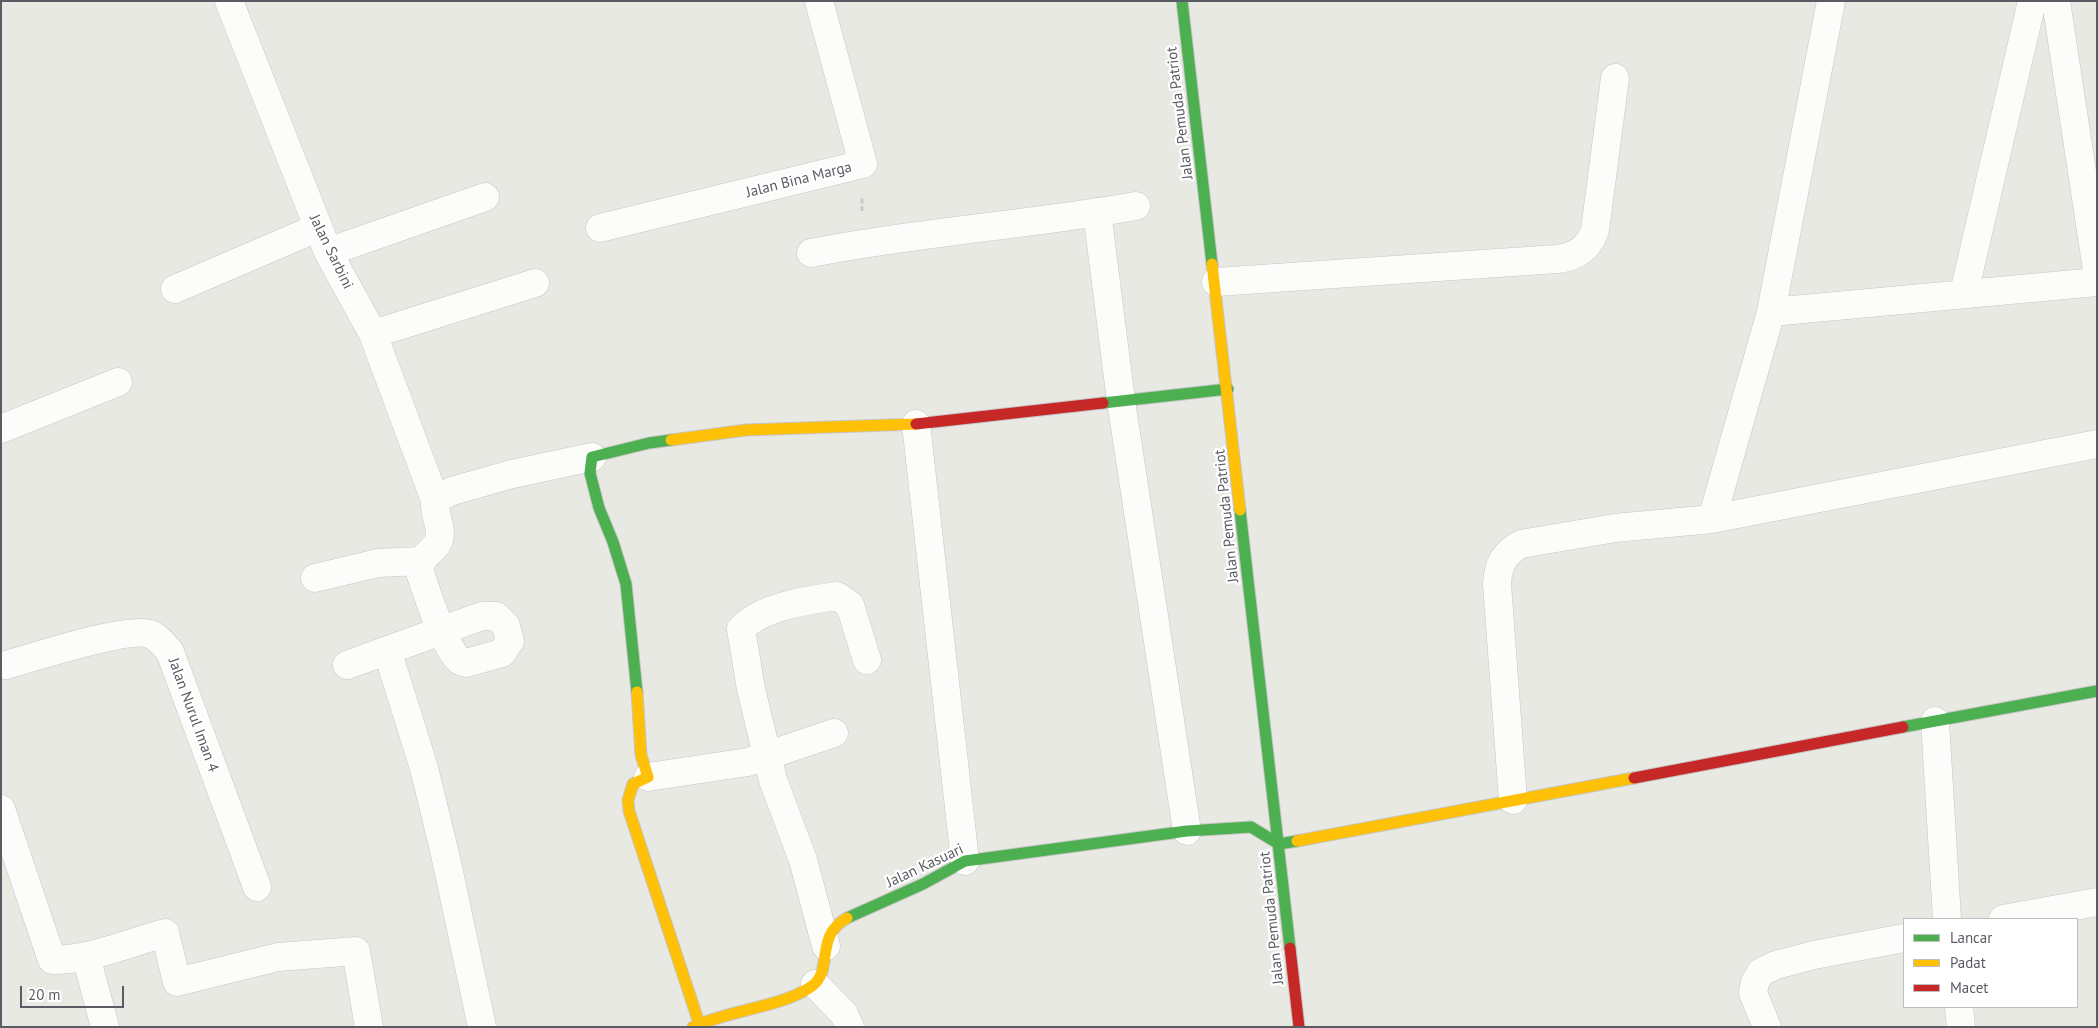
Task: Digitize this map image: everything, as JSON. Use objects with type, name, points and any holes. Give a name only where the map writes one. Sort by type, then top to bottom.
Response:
[{"type":"street","name":"Jalan Sarbini","points":[[229,1],[322,240],[373,334],[435,500],[434,509],[440,532],[439,539],[420,561]]},
{"type":"street","name":"Jalan Bina Marga","points":[[600,228],[863,164],[819,1]]},
{"type":"street","name":"Jalan Pemuda Patriot","points":[[1182,1],[1216,282],[1299,1027]]},
{"type":"street","points":[[1712,519],[1771,312],[1830,1]]},
{"type":"street","points":[[1964,293],[2032,1]]},
{"type":"street","points":[[2056,1],[2097,270]]},
{"type":"street","points":[[1216,282],[1557,259],[1578,254],[1592,239],[1594,230],[1616,78]]},
{"type":"street","points":[[175,289],[322,240],[484,197]]},
{"type":"street","points":[[811,253],[862,243],[1136,206]]},
{"type":"street","points":[[1097,212],[1121,401],[1187,831]]},
{"type":"street","points":[[1771,312],[2097,282]]},
{"type":"street","points":[[373,334],[534,283]]},
{"type":"street","points":[[1,430],[118,382]]},
{"type":"street","points":[[435,500],[452,491],[512,474],[648,443],[746,430],[916,424],[1228,389]]},
{"type":"street","points":[[916,424],[965,861]]},
{"type":"street","points":[[1513,800],[1497,584],[1498,569],[1510,550],[1521,544],[1615,528],[1712,519],[2097,444]]},
{"type":"street","points":[[592,457],[590,473],[599,508],[613,542],[626,584],[635,666],[641,755],[648,777]]},
{"type":"street","points":[[314,578],[378,563],[420,561],[419,569],[443,631],[347,665]]},
{"type":"street","points":[[826,946],[803,860],[773,780],[742,646],[741,629],[750,619],[784,607],[836,596],[850,604],[867,660]]},
{"type":"street","name":"Jalan Nurul Iman 4","points":[[3,662],[91,640],[149,633],[159,639],[170,652],[257,887]]},
{"type":"street","points":[[387,650],[424,768],[447,862],[474,1025]]},
{"type":"street","points":[[1279,844],[2097,691]]},
{"type":"street","points":[[1935,721],[1947,918]]},
{"type":"street","points":[[834,733],[768,757],[722,767],[648,777],[633,784],[628,800],[629,811],[696,1025],[794,996],[815,984],[844,1014],[850,1027]]},
{"type":"street","points":[[1,809],[52,960],[66,960],[86,956],[165,932],[177,982],[208,976],[278,957],[356,951],[369,1027]]},
{"type":"street","name":"Jalan Kasuari","points":[[815,984],[822,968],[826,946],[834,927],[853,916],[938,878],[965,861],[1187,831],[1251,827],[1279,844]]},
{"type":"street","points":[[2009,918],[2097,902]]},
{"type":"street","points":[[1767,1027],[1753,993],[1755,982],[1761,972],[1814,954],[1903,938]]},
{"type":"street","points":[[86,956],[105,1027]]},
{"type":"street","points":[[1958,1008],[1961,1027]]},
{"type":"path","points":[[862,243],[863,164]]},
{"type":"traffic: fast","points":[[1182,1],[1212,264]]},
{"type":"traffic: fast","points":[[1103,403],[1228,389]]},
{"type":"traffic: fast","points":[[637,692],[626,584],[613,542],[599,508],[590,473],[592,457],[649,443],[671,440]]},
{"type":"traffic: fast","points":[[1240,510],[1290,948]]},
{"type":"traffic: fast","points":[[1903,727],[2097,691]]},
{"type":"traffic: fast","points":[[847,918],[923,884],[965,861],[1187,831],[1251,827],[1279,844],[1297,841]]},
{"type":"traffic: slow","points":[[1212,264],[1240,510]]},
{"type":"traffic: slow","points":[[671,440],[746,430],[916,424]]},
{"type":"traffic: slow","points":[[637,692],[641,755],[648,777],[633,784],[628,800],[629,811],[699,1023]]},
{"type":"traffic: slow","points":[[1297,841],[1634,778]]},
{"type":"traffic: slow","points":[[693,1027],[722,1016],[786,999],[812,986],[822,971],[827,943],[831,934],[837,925],[847,918]]},
{"type":"traffic: jam","points":[[916,424],[1103,403]]},
{"type":"traffic: jam","points":[[1634,778],[1903,727]]},
{"type":"traffic: jam","points":[[1290,948],[1299,1027]]}]
